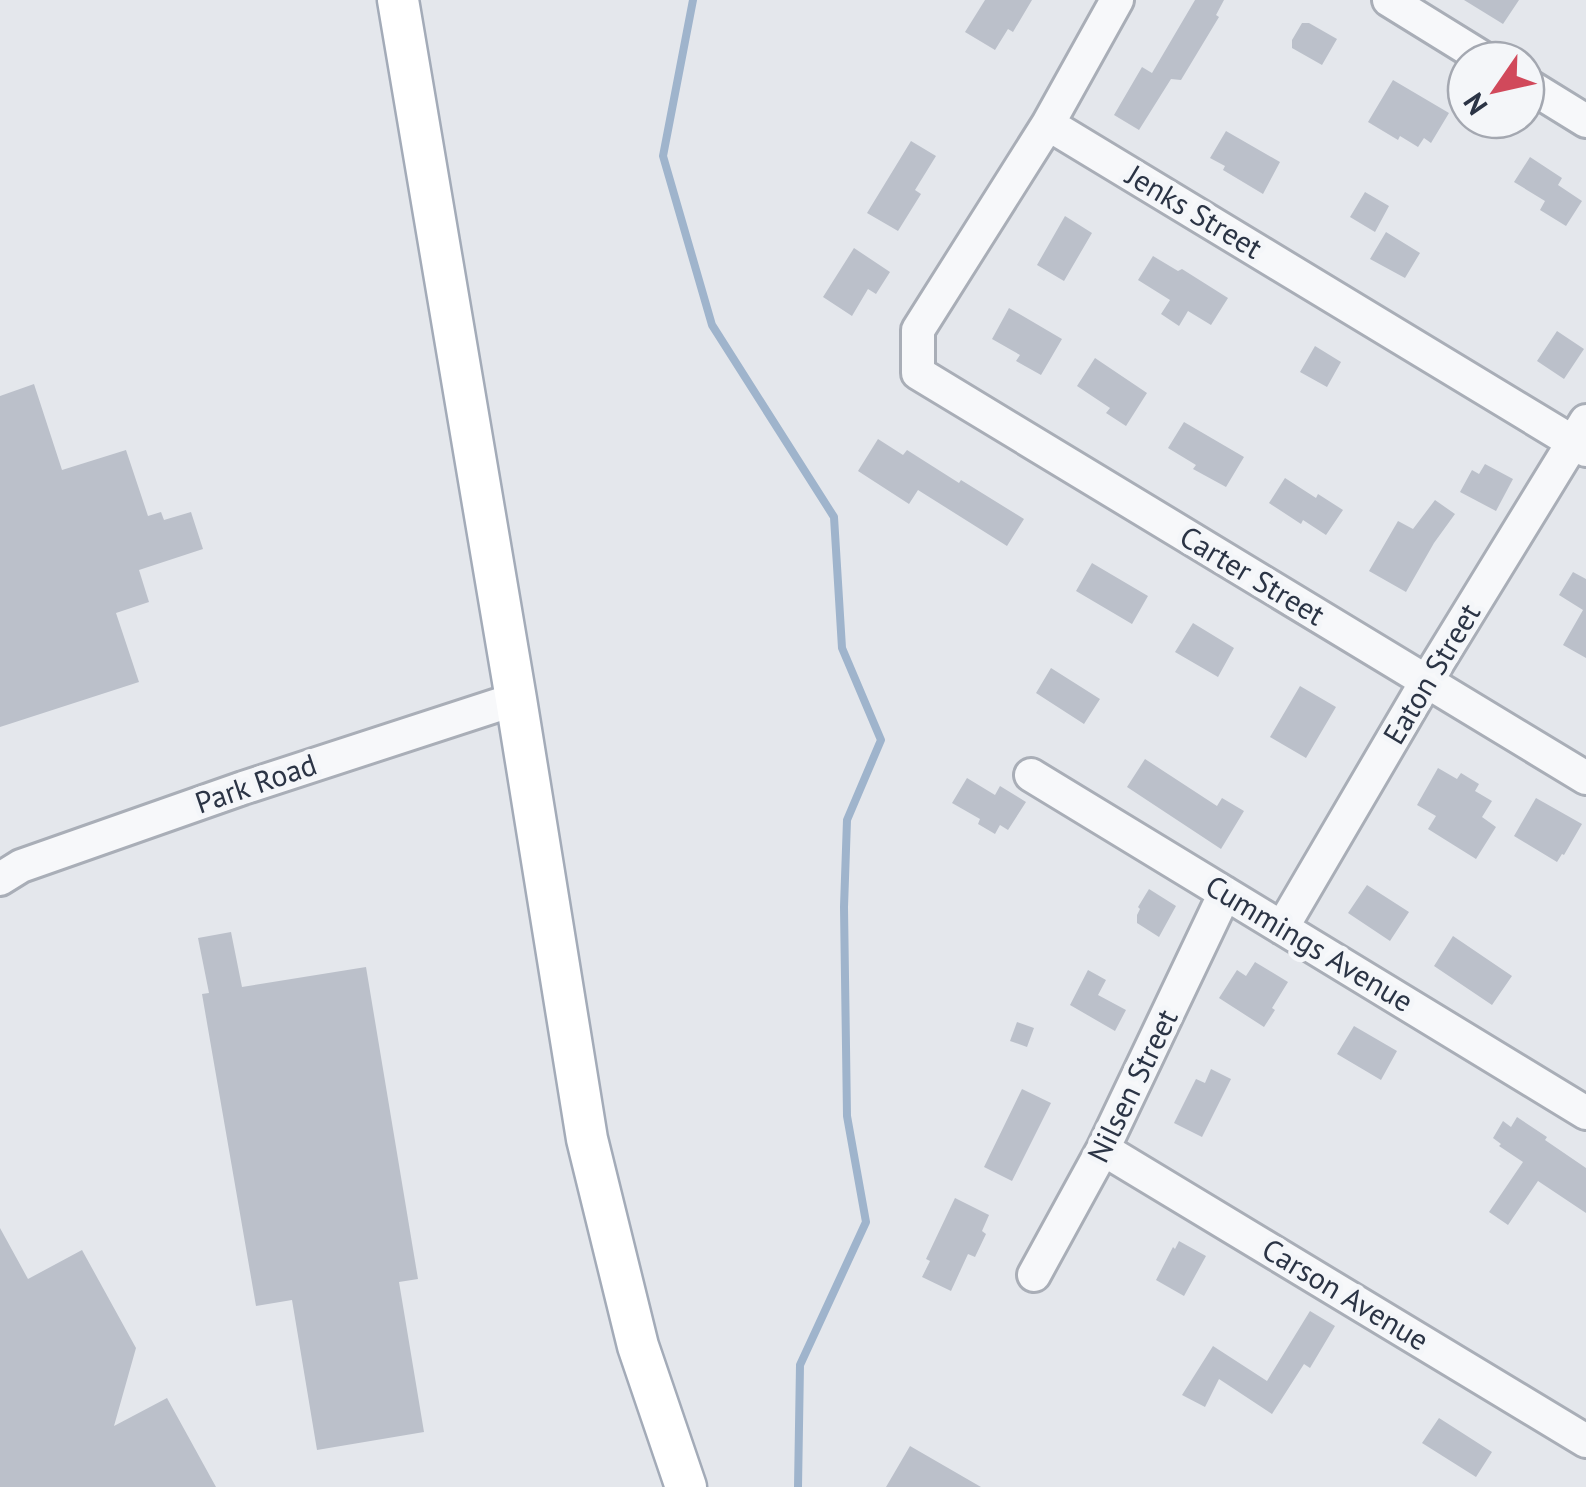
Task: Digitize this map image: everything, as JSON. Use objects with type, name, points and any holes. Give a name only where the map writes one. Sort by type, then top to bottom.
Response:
[{"type":"main road","points":[[398,0],[587,1139],[638,1346],[686,1487]]},
{"type":"street","points":[[1048,124],[1117,0]]},
{"type":"street","points":[[1388,0],[1453,40]]},
{"type":"street","points":[[1546,96],[1586,121]]},
{"type":"street","name":"Carter Street","points":[[1048,124],[918,330],[918,373],[1586,778]]},
{"type":"street","name":"Jenks Street","points":[[1048,124],[1582,438]]},
{"type":"street","name":"Eaton Street","points":[[1282,928],[1426,682],[1582,438]]},
{"type":"street","name":"Park Road","points":[[0,878],[21,866],[251,785],[516,699]]},
{"type":"street","name":"Cummings Avenue","points":[[1031,775],[1586,1113]]},
{"type":"street","name":"Nilsen Street","points":[[1034,1276],[1103,1149],[1225,893]]},
{"type":"street","name":"Carson Avenue","points":[[1103,1149],[1586,1441]]},
{"type":"building","points":[[985,0],[1032,0],[1013,32],[1008,29],[995,50],[965,32]]},
{"type":"building","points":[[1195,0],[1224,0],[1216,15],[1219,17],[1181,80],[1171,79],[1139,130],[1114,115],[1142,67],[1152,73]]},
{"type":"building","points":[[1464,0],[1519,0],[1503,24]]},
{"type":"building","points":[[1302,23],[1337,39],[1322,65],[1292,48]]},
{"type":"building","points":[[1393,80],[1446,111],[1431,143],[1424,138],[1418,147],[1368,122]]},
{"type":"building","points":[[1226,131],[1280,162],[1263,194],[1210,158]]},
{"type":"building","points":[[911,141],[936,156],[915,190],[921,194],[898,231],[867,213]]},
{"type":"building","points":[[1530,157],[1562,178],[1558,185],[1582,201],[1566,226],[1540,210],[1545,201],[1514,182]]},
{"type":"building","points":[[1365,192],[1389,206],[1375,232],[1350,217]]},
{"type":"building","points":[[1065,216],[1092,233],[1064,281],[1037,265]]},
{"type":"building","points":[[1386,232],[1420,253],[1405,278],[1370,259]]},
{"type":"building","points":[[854,248],[890,272],[876,294],[868,289],[852,316],[823,297]]},
{"type":"building","points":[[1153,256],[1228,298],[1211,325],[1188,311],[1179,326],[1161,314],[1170,300],[1138,280]]},
{"type":"building","points":[[1009,308],[1062,339],[1041,375],[1016,361],[1020,355],[992,339]]},
{"type":"building","points":[[1557,331],[1584,349],[1564,379],[1537,361]]},
{"type":"building","points":[[1315,346],[1341,362],[1327,387],[1300,372]]},
{"type":"building","points":[[1095,358],[1147,393],[1126,426],[1106,413],[1110,408],[1077,386]]},
{"type":"building","points":[[34,384],[62,470],[126,450],[148,516],[161,512],[164,520],[191,512],[203,549],[139,570],[149,602],[116,613],[139,682],[0,727],[0,396]]},
{"type":"building","points":[[1184,422],[1244,457],[1226,487],[1193,469],[1196,465],[1168,448]]},
{"type":"building","points":[[878,439],[903,455],[907,450],[1024,519],[1007,546],[918,490],[909,504],[858,471]]},
{"type":"building","points":[[1485,464],[1513,479],[1496,511],[1460,492],[1472,470],[1479,474]]},
{"type":"building","points":[[1285,478],[1343,510],[1326,535],[1269,503]]},
{"type":"building","points":[[1435,500],[1455,514],[1406,592],[1369,571],[1398,521],[1413,529]]},
{"type":"building","points":[[1092,563],[1148,596],[1132,624],[1076,591]]},
{"type":"building","points":[[1573,572],[1586,579],[1586,658],[1563,645],[1583,610],[1559,595]]},
{"type":"building","points":[[1193,623],[1234,648],[1218,677],[1175,652]]},
{"type":"building","points":[[1051,668],[1100,699],[1084,724],[1036,693]]},
{"type":"building","points":[[1300,686],[1336,707],[1306,758],[1270,737]]},
{"type":"building","points":[[1145,759],[1217,806],[1222,798],[1244,811],[1221,849],[1127,787]]},
{"type":"building","points":[[1438,768],[1457,779],[1461,773],[1479,784],[1475,791],[1492,801],[1482,817],[1496,827],[1476,859],[1428,829],[1436,816],[1417,805]]},
{"type":"building","points":[[967,778],[995,795],[1000,786],[1026,802],[1008,830],[1000,825],[995,834],[978,824],[980,819],[952,803]]},
{"type":"building","points":[[1536,798],[1582,824],[1557,862],[1514,836]]},
{"type":"building","points":[[1367,885],[1409,912],[1390,941],[1348,913]]},
{"type":"building","points":[[1149,889],[1176,906],[1159,937],[1137,923],[1138,907]]},
{"type":"building","points":[[231,932],[242,987],[366,967],[418,1279],[399,1282],[424,1432],[317,1450],[292,1300],[256,1306],[202,994],[209,993],[198,938]]},
{"type":"building","points":[[1453,936],[1512,976],[1492,1005],[1434,966]]},
{"type":"building","points":[[1255,962],[1288,982],[1264,1027],[1219,998],[1237,970],[1246,976]]},
{"type":"building","points":[[1088,970],[1106,980],[1098,995],[1126,1010],[1115,1031],[1070,1005]]},
{"type":"building","points":[[1017,1022],[1034,1028],[1027,1047],[1010,1041]]},
{"type":"building","points":[[1354,1026],[1397,1051],[1381,1080],[1337,1054]]},
{"type":"building","points":[[1211,1069],[1231,1079],[1202,1137],[1174,1123],[1196,1079],[1205,1083]]},
{"type":"building","points":[[1022,1089],[1051,1103],[1012,1181],[984,1167]]},
{"type":"building","points":[[1517,1117],[1586,1168],[1586,1213],[1538,1181],[1508,1225],[1489,1212],[1523,1162],[1493,1138],[1503,1121],[1511,1127]]},
{"type":"building","points":[[955,1198],[989,1215],[982,1231],[986,1234],[975,1257],[968,1254],[951,1291],[922,1277],[930,1261],[926,1259]]},
{"type":"building","points":[[0,1228],[28,1279],[82,1250],[136,1348],[114,1426],[167,1398],[216,1487],[0,1487]]},
{"type":"building","points":[[1179,1241],[1206,1256],[1184,1296],[1156,1280]]},
{"type":"building","points":[[1310,1311],[1335,1326],[1310,1368],[1304,1364],[1272,1414],[1219,1379],[1205,1407],[1182,1395],[1213,1346],[1267,1381]]},
{"type":"building","points":[[1439,1418],[1492,1452],[1476,1477],[1422,1443]]},
{"type":"building","points":[[910,1446],[981,1487],[886,1487]]},
{"type":"waterway","points":[[693,0],[663,156],[712,325],[834,517],[842,648],[881,740],[847,820],[844,907],[847,1116],[866,1222],[800,1365],[798,1487]]}]
